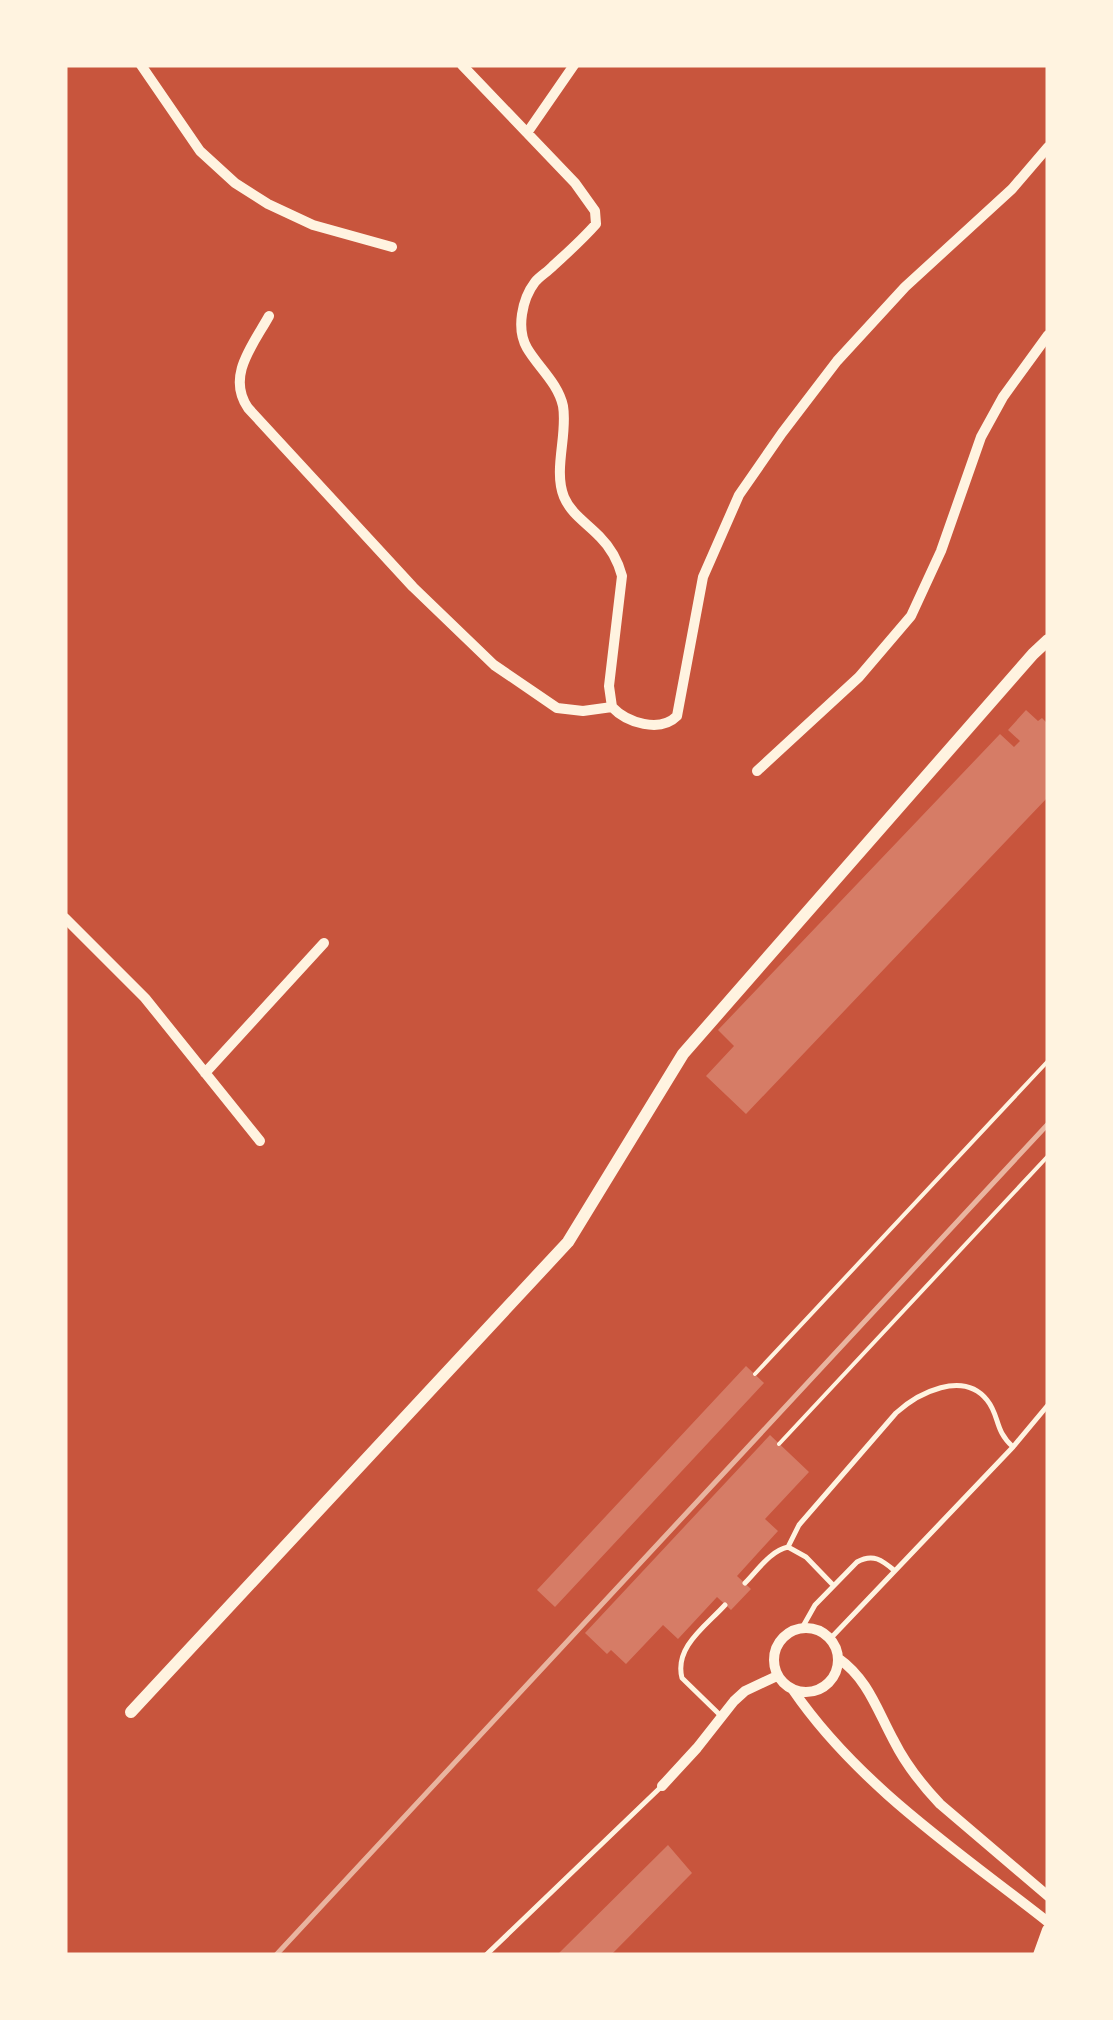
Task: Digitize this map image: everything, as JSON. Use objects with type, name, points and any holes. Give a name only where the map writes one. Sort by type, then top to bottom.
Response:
[{"type":"street","points":[[141,65],[200,151],[235,183],[313,226],[392,247]]},
{"type":"street","points":[[462,65],[575,183],[595,211],[596,224],[584,238],[534,282],[522,316],[522,337],[559,393],[564,410],[560,480],[564,497],[618,560],[622,576],[610,686],[612,707],[623,718],[655,726],[677,716],[702,577],[739,495],[838,362],[905,286],[1012,189],[1048,147]]},
{"type":"street","points":[[527,133],[574,65]]},
{"type":"street","points":[[269,316],[239,376],[240,396],[248,408],[413,587],[494,665],[557,708],[583,711],[612,707]]},
{"type":"street","points":[[757,771],[859,677],[911,616],[941,552],[981,437],[1003,397],[1048,335]]},
{"type":"street","points":[[132,1712],[568,1242],[684,1054],[1048,640]]},
{"type":"street","points":[[65,918],[145,998],[260,1142]]},
{"type":"street","points":[[205,1073],[324,942]]},
{"type":"street","points":[[793,1690],[814,1692],[832,1679],[838,1658],[830,1639],[822,1632],[802,1628],[784,1636],[774,1654],[777,1676],[793,1690],[836,1746],[878,1785],[1048,1922]]},
{"type":"street","points":[[838,1658],[858,1674],[910,1769],[932,1796],[1048,1896]]},
{"type":"street","points":[[662,1786],[745,1692],[777,1676]]},
{"type":"street","points":[[1039,1955],[1048,1930]]},
{"type":"lane","points":[[788,1547],[798,1525],[896,1414],[934,1389],[957,1386],[978,1390],[992,1408],[998,1430],[1013,1447]]},
{"type":"lane","points":[[830,1639],[1013,1447],[1048,1405]]},
{"type":"lane","points":[[745,1583],[771,1556],[788,1547],[806,1557],[834,1584]]},
{"type":"lane","points":[[802,1628],[815,1605],[846,1570],[865,1557],[884,1561],[895,1571]]},
{"type":"lane","points":[[722,1717],[682,1678],[680,1657],[725,1605]]},
{"type":"lane","points":[[486,1955],[662,1786]]},
{"type":"path","points":[[755,1374],[1048,1061]]},
{"type":"path","points":[[779,1444],[1048,1156]]},
{"type":"building","points":[[1026,710],[1048,724],[1048,797],[746,1114],[706,1076],[734,1046],[718,1030],[1000,734],[1014,747],[1020,741],[1008,730]]},
{"type":"building","points":[[746,1366],[764,1383],[555,1607],[537,1590]]},
{"type":"building","points":[[770,1435],[809,1472],[765,1519],[778,1531],[737,1576],[751,1589],[731,1610],[717,1597],[678,1639],[663,1625],[626,1664],[611,1650],[607,1654],[585,1633]]},
{"type":"building","points":[[668,1845],[692,1873],[611,1955],[557,1955]]},
{"type":"railway","points":[[276,1955],[1048,1124]]}]
